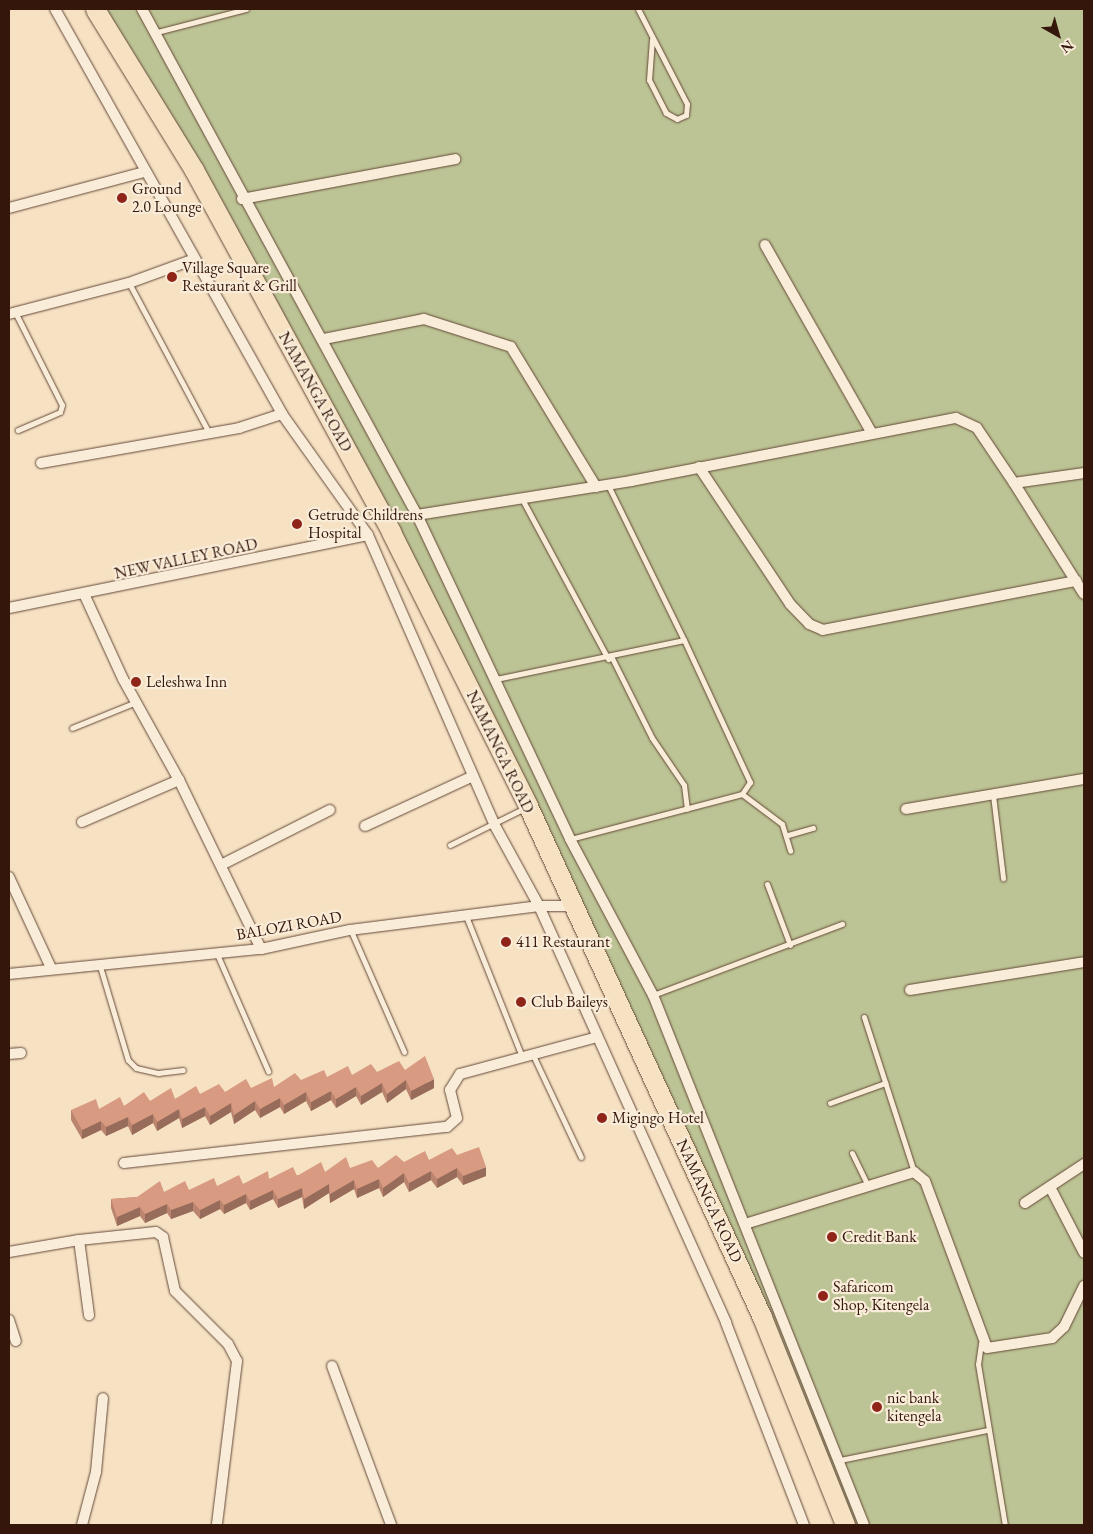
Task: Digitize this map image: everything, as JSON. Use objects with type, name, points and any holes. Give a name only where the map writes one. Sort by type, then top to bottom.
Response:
[{"type":"highway","name":"NAMANGA ROAD","points":[[95,9],[194,170],[386,523],[528,806],[762,1317],[845,1525]]},
{"type":"street","points":[[56,9],[144,172],[282,414],[368,535],[494,824],[539,906],[726,1323],[804,1525]]},
{"type":"street","points":[[142,9],[158,32],[242,199],[324,339],[417,515],[496,678],[570,839],[652,995],[840,1460],[864,1525]]},
{"type":"street","points":[[242,199],[455,159]]},
{"type":"street","points":[[9,208],[144,172]]},
{"type":"street","points":[[765,244],[872,433]]},
{"type":"street","points":[[12,313],[129,283],[195,259]]},
{"type":"street","points":[[324,339],[424,318],[511,347],[596,487]]},
{"type":"street","points":[[41,463],[209,434],[282,414]]},
{"type":"street","points":[[417,515],[608,485],[872,433],[965,420],[977,428],[1084,594]]},
{"type":"street","points":[[699,467],[790,604],[802,619],[823,630],[1076,581]]},
{"type":"street","points":[[1014,483],[1084,473]]},
{"type":"street","name":"NEW VALLEY ROAD","points":[[9,608],[85,596],[368,535]]},
{"type":"street","points":[[85,596],[123,679],[139,701],[261,949]]},
{"type":"street","points":[[365,826],[473,776]]},
{"type":"street","points":[[906,810],[1084,778]]},
{"type":"street","points":[[82,822],[179,780]]},
{"type":"street","points":[[221,865],[330,810]]},
{"type":"street","points":[[9,877],[51,968]]},
{"type":"street","name":"BALOZI ROAD","points":[[9,974],[99,963],[261,949],[350,930],[539,906],[575,906]]},
{"type":"street","points":[[910,990],[1084,962]]},
{"type":"street","points":[[124,1163],[447,1127],[457,1118],[450,1090],[460,1074],[526,1053],[597,1037]]},
{"type":"street","points":[[9,1054],[21,1053]]},
{"type":"street","points":[[1025,1203],[1084,1164]]},
{"type":"street","points":[[745,1224],[914,1172],[925,1181],[981,1343],[994,1350],[1052,1338],[1064,1328],[1084,1286]]},
{"type":"street","points":[[1050,1186],[1084,1253]]},
{"type":"street","points":[[9,1252],[79,1240],[156,1232],[163,1236],[174,1291],[234,1352],[236,1390],[218,1525]]},
{"type":"street","points":[[79,1240],[89,1314]]},
{"type":"street","points":[[9,1320],[16,1341]]},
{"type":"street","points":[[332,1366],[390,1525]]},
{"type":"street","points":[[82,1525],[96,1472],[103,1398]]},
{"type":"lane","points":[[158,32],[246,9]]},
{"type":"lane","points":[[638,9],[687,104],[686,116],[677,119],[666,113],[649,80],[652,39]]},
{"type":"lane","points":[[129,283],[209,434]]},
{"type":"lane","points":[[12,313],[62,406],[60,412],[18,430]]},
{"type":"lane","points":[[570,839],[742,794],[750,782],[684,640],[608,485]]},
{"type":"lane","points":[[521,498],[652,738],[684,785],[687,809]]},
{"type":"lane","points":[[496,678],[610,659],[684,640]]},
{"type":"lane","points":[[72,728],[139,701]]},
{"type":"lane","points":[[742,794],[782,824],[788,835],[790,851]]},
{"type":"lane","points":[[992,794],[1003,878]]},
{"type":"lane","points":[[450,845],[528,806]]},
{"type":"lane","points":[[788,835],[813,828]]},
{"type":"lane","points":[[767,884],[790,945]]},
{"type":"lane","points":[[466,916],[526,1053],[581,1157]]},
{"type":"lane","points":[[652,995],[842,924]]},
{"type":"lane","points":[[350,930],[404,1052]]},
{"type":"lane","points":[[217,954],[268,1071]]},
{"type":"lane","points":[[99,963],[128,1060],[136,1068],[158,1073],[183,1070]]},
{"type":"lane","points":[[864,1017],[914,1172]]},
{"type":"lane","points":[[830,1103],[885,1083]]},
{"type":"lane","points":[[852,1152],[868,1186]]},
{"type":"lane","points":[[981,1343],[978,1364],[1005,1525]]},
{"type":"lane","points":[[840,1460],[988,1430]]},
{"type":"green space","points":[[95,9],[1084,9],[1084,1525],[845,1525],[828,1477],[399,535]]},
{"type":"building","points":[[425,1056],[434,1079],[411,1091],[406,1080],[387,1094],[382,1083],[361,1096],[356,1087],[336,1099],[331,1091],[311,1102],[306,1092],[284,1105],[280,1098],[260,1109],[255,1101],[234,1115],[231,1103],[210,1116],[205,1107],[182,1119],[179,1109],[157,1122],[153,1114],[132,1125],[128,1117],[106,1127],[101,1121],[82,1130],[71,1110],[96,1099],[99,1109],[120,1097],[124,1106],[144,1092],[150,1101],[171,1088],[175,1099],[196,1086],[200,1094],[219,1084],[225,1092],[246,1079],[251,1088],[272,1078],[274,1087],[295,1073],[301,1080],[324,1070],[327,1077],[348,1066],[352,1075],[371,1064],[377,1072],[399,1061],[405,1070]]},
{"type":"building","points":[[479,1147],[486,1167],[463,1176],[457,1168],[437,1179],[431,1171],[409,1183],[404,1173],[383,1188],[379,1179],[357,1189],[354,1180],[330,1194],[329,1184],[304,1199],[302,1188],[278,1199],[273,1190],[250,1201],[246,1194],[224,1205],[220,1200],[200,1210],[193,1202],[171,1210],[167,1204],[145,1214],[140,1207],[117,1217],[111,1199],[137,1197],[160,1181],[164,1192],[185,1181],[189,1190],[214,1178],[217,1186],[239,1175],[243,1184],[268,1171],[269,1179],[293,1167],[297,1176],[321,1162],[325,1172],[346,1157],[350,1168],[372,1160],[378,1168],[396,1155],[404,1162],[425,1151],[429,1160],[452,1148],[457,1155]]},
{"type":"place","name":"Ground 2.0 Lounge","points":[[122,198]]},
{"type":"place","name":"Village Square Restaurant & Grill","points":[[172,277]]},
{"type":"place","name":"Getrude Childrens Hospital","points":[[297,524]]},
{"type":"place","name":"Leleshwa Inn","points":[[136,682]]},
{"type":"place","name":"411 Restaurant","points":[[506,942]]},
{"type":"place","name":"Club Baileys","points":[[521,1002]]},
{"type":"place","name":"Migingo Hotel","points":[[602,1118]]},
{"type":"place","name":"Credit Bank","points":[[832,1237]]},
{"type":"place","name":"Safaricom Shop, Kitengela","points":[[823,1296]]},
{"type":"place","name":"nic bank kitengela","points":[[877,1407]]}]
